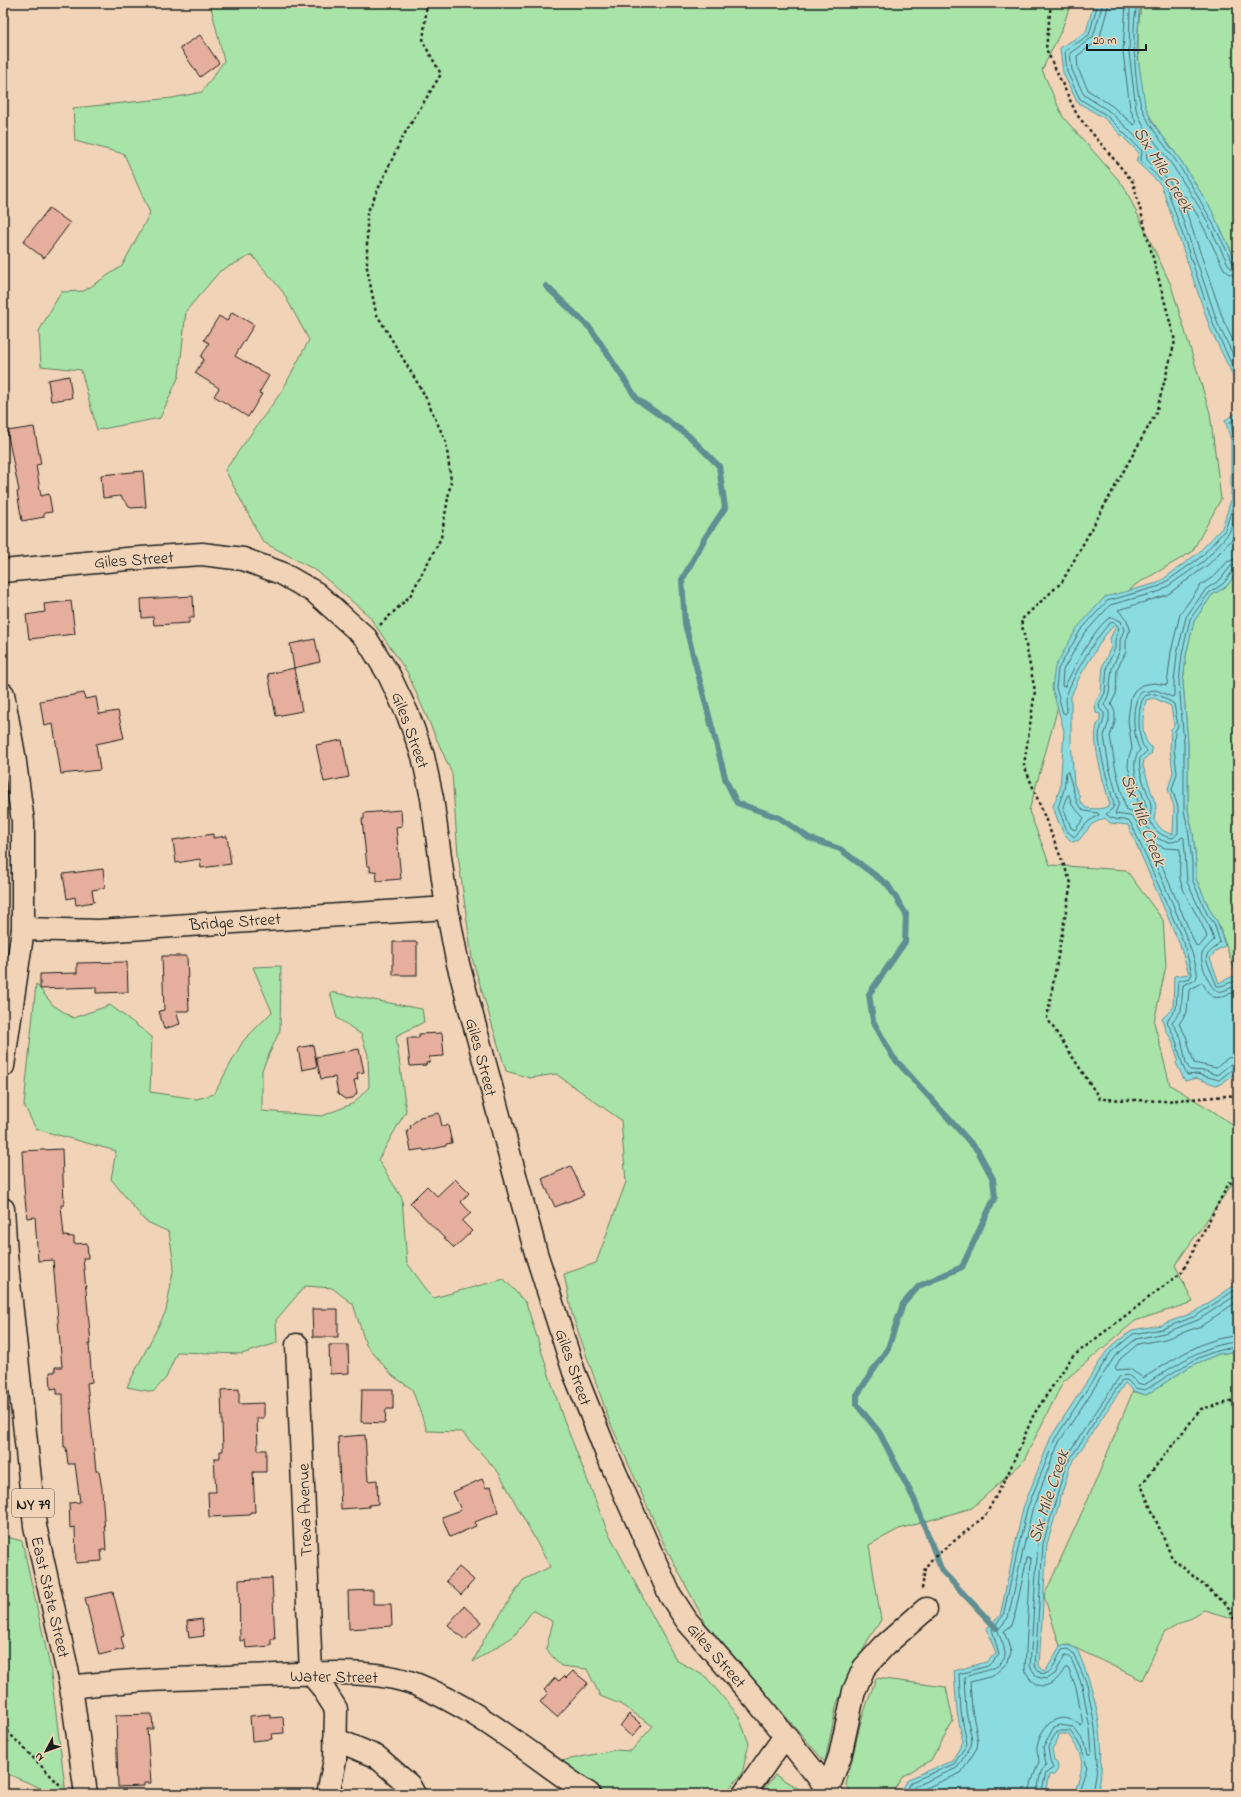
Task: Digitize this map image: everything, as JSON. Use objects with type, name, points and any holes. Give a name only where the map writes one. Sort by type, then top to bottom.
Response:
[{"type":"main road","name":"Giles Street","points":[[3,570],[202,554],[243,559],[281,573],[316,594],[366,638],[389,675],[408,715],[424,756],[432,798],[447,908],[457,960],[536,1253],[574,1372],[604,1447],[670,1595],[686,1621],[756,1700],[830,1792]]},
{"type":"main road","points":[[3,694],[14,755],[23,822],[23,929],[3,1066]]},
{"type":"main road","name":"Bridge Street","points":[[23,929],[99,931],[447,908]]},
{"type":"main road","name":"East State Street","points":[[3,1209],[6,1255],[35,1526],[71,1686],[76,1791]]},
{"type":"main road","name":"Treva Avenue","points":[[297,1345],[311,1674]]},
{"type":"main road","points":[[830,1792],[840,1756],[854,1691],[864,1668],[884,1646],[926,1609]]},
{"type":"main road","name":"Water Street","points":[[71,1686],[124,1681],[349,1673],[393,1678],[414,1684],[444,1697],[484,1720],[589,1794]]},
{"type":"main road","points":[[311,1674],[322,1687],[336,1709],[335,1760],[328,1794]]},
{"type":"main road","points":[[744,1794],[785,1736]]},
{"type":"main road","points":[[335,1739],[377,1757],[408,1785],[414,1794]]},
{"type":"path","points":[[366,638],[410,596],[440,538],[451,481],[446,442],[424,394],[376,313],[367,268],[367,213],[402,138],[441,74],[423,42],[427,3]]},
{"type":"path","points":[[1051,3],[1046,49],[1077,115],[1133,182],[1175,341],[1156,413],[1062,582],[1021,620],[1035,691],[1024,766],[1071,883],[1047,1018],[1100,1099],[1166,1101],[1238,1094]]},
{"type":"path","points":[[925,1568],[942,1550],[985,1516],[1008,1474],[1034,1414],[1072,1357],[1182,1272],[1229,1183],[1238,1181]]},
{"type":"path","points":[[1238,1400],[1201,1410],[1141,1485],[1172,1558],[1227,1604],[1238,1625]]},
{"type":"path","points":[[3,1727],[59,1784],[76,1791]]},
{"type":"green space","points":[[210,3],[1071,3],[1062,29],[1042,70],[1063,117],[1124,186],[1171,285],[1210,413],[1221,499],[1192,552],[1135,585],[1072,649],[1054,722],[1029,811],[1050,865],[1126,870],[1163,920],[1166,966],[1154,1022],[1170,1085],[1213,1111],[1238,1129],[1238,1176],[1175,1265],[1193,1302],[1135,1321],[1063,1382],[1023,1462],[972,1508],[899,1529],[869,1545],[881,1620],[868,1640],[837,1703],[825,1762],[706,1624],[664,1544],[609,1420],[572,1314],[564,1274],[596,1263],[626,1182],[621,1120],[556,1074],[530,1078],[506,1071],[472,958],[458,855],[452,774],[407,672],[369,616],[317,571],[263,542],[225,470],[282,391],[309,340],[283,292],[252,255],[220,271],[186,311],[179,376],[160,418],[97,430],[81,370],[41,366],[39,331],[61,292],[84,291],[122,266],[150,213],[124,154],[75,141],[73,108],[172,98],[202,92],[224,61]]},
{"type":"green space","points":[[1143,3],[1238,3],[1238,265],[1197,186],[1181,161],[1157,129],[1146,108],[1141,87],[1138,55],[1140,11]]},
{"type":"green space","points":[[1238,571],[1238,979],[1217,921],[1211,912],[1196,879],[1193,834],[1188,810],[1188,744],[1183,682],[1186,655],[1194,621],[1212,595],[1227,586]]},
{"type":"green space","points":[[281,966],[280,1030],[262,1070],[262,1111],[322,1116],[354,1103],[369,1087],[368,1055],[361,1034],[337,1018],[330,992],[422,1009],[424,1022],[396,1036],[406,1111],[378,1160],[402,1198],[407,1263],[433,1298],[504,1279],[526,1303],[562,1415],[607,1530],[676,1660],[706,1677],[738,1715],[749,1743],[742,1774],[724,1794],[601,1794],[556,1762],[615,1750],[631,1751],[653,1726],[620,1704],[600,1696],[587,1669],[561,1666],[546,1649],[553,1622],[533,1610],[514,1636],[473,1662],[484,1639],[523,1580],[550,1567],[499,1473],[462,1432],[427,1431],[412,1389],[393,1376],[366,1345],[353,1304],[332,1288],[305,1286],[276,1320],[277,1343],[242,1354],[177,1352],[166,1378],[153,1392],[127,1387],[166,1311],[174,1266],[169,1232],[145,1221],[111,1179],[116,1151],[36,1129],[24,1105],[36,984],[53,1005],[73,1018],[110,1005],[152,1037],[150,1092],[197,1099],[214,1094],[243,1041],[272,1012],[253,967]]},
{"type":"green space","points":[[1238,1351],[1238,1620],[1204,1610],[1164,1633],[1142,1680],[1069,1645],[1060,1646],[1044,1596],[1092,1490],[1133,1391],[1146,1395],[1189,1367],[1218,1354]]},
{"type":"green space","points":[[3,1536],[22,1541],[50,1666],[66,1794],[55,1794],[3,1772]]},
{"type":"green space","points":[[876,1678],[946,1687],[953,1721],[931,1760],[903,1776],[891,1794],[854,1794],[846,1785],[861,1721]]},
{"type":"green space","points":[[775,1775],[801,1790],[798,1794],[760,1794]]},
{"type":"water","name":"Six Mile Creek","points":[[1094,3],[1143,3],[1139,9],[1137,51],[1145,105],[1152,122],[1181,161],[1211,209],[1238,265],[1238,399],[1233,376],[1210,328],[1161,185],[1136,161],[1139,153],[1104,118],[1077,102],[1063,73],[1060,48],[1086,32]]},
{"type":"water","name":"Six Mile Creek","points":[[1238,412],[1238,571],[1227,586],[1212,595],[1194,621],[1186,655],[1183,682],[1188,744],[1188,810],[1193,834],[1196,879],[1211,912],[1217,921],[1225,946],[1217,950],[1210,958],[1219,983],[1231,977],[1238,977],[1238,1071],[1221,1084],[1216,1085],[1196,1078],[1185,1081],[1176,1063],[1178,1060],[1172,1040],[1166,1031],[1162,1019],[1173,1008],[1174,976],[1189,974],[1180,945],[1128,825],[1110,823],[1105,818],[1092,824],[1079,840],[1072,842],[1064,834],[1058,821],[1053,806],[1060,789],[1064,731],[1052,688],[1055,667],[1077,628],[1105,597],[1158,583],[1198,553],[1222,528],[1231,500],[1231,440],[1225,420]],"holes":[[[1113,626],[1115,628],[1110,639],[1111,647],[1103,665],[1101,692],[1095,703],[1096,713],[1100,714],[1100,721],[1097,727],[1096,748],[1110,805],[1095,809],[1086,808],[1079,800],[1080,797],[1074,784],[1071,741],[1071,696],[1080,676],[1103,638]],[[1154,698],[1171,706],[1174,726],[1171,729],[1170,749],[1173,772],[1168,789],[1174,807],[1173,834],[1162,829],[1154,819],[1156,806],[1143,766],[1144,759],[1152,753],[1151,747],[1147,742],[1143,731],[1144,712],[1146,700]]]},
{"type":"water","name":"Six Mile Creek","points":[[1238,1283],[1238,1351],[1218,1354],[1189,1367],[1146,1395],[1133,1391],[1125,1383],[1070,1466],[1047,1544],[1039,1665],[1043,1671],[1047,1669],[1060,1646],[1071,1646],[1079,1653],[1093,1694],[1100,1728],[1102,1763],[1097,1794],[1074,1794],[1080,1776],[1082,1763],[1078,1750],[1068,1734],[1059,1734],[1058,1739],[1052,1749],[1054,1760],[1057,1762],[1058,1769],[1054,1775],[1049,1775],[1045,1792],[1042,1794],[900,1794],[908,1779],[952,1761],[963,1742],[957,1712],[954,1671],[986,1662],[996,1654],[987,1628],[1000,1616],[1023,1508],[1051,1437],[1108,1349],[1132,1330],[1161,1325],[1195,1312]]},
{"type":"building","points":[[200,35],[219,63],[200,77],[180,48]]},
{"type":"building","points":[[49,208],[70,223],[44,258],[23,242]]},
{"type":"building","points":[[232,312],[254,325],[235,356],[269,376],[259,393],[262,394],[248,417],[214,396],[219,388],[195,373],[204,359],[201,357],[209,343],[204,340],[219,316],[227,321]]},
{"type":"building","points":[[69,376],[72,398],[51,401],[48,380]]},
{"type":"building","points":[[34,427],[41,464],[36,465],[41,496],[49,494],[52,512],[44,513],[44,517],[22,521],[17,492],[19,491],[7,431]]},
{"type":"building","points":[[143,471],[146,507],[131,508],[120,496],[103,498],[101,475]]},
{"type":"building","points":[[193,596],[194,618],[189,618],[189,623],[154,625],[153,617],[142,618],[141,599]]},
{"type":"building","points":[[71,601],[75,634],[29,639],[26,615],[45,612],[44,604]]},
{"type":"building","points":[[315,639],[320,662],[294,668],[290,644]]},
{"type":"building","points":[[294,668],[302,711],[276,716],[268,674]]},
{"type":"building","points":[[84,693],[85,699],[96,697],[99,714],[118,711],[124,738],[96,744],[100,770],[61,774],[53,724],[44,726],[40,701]]},
{"type":"building","points":[[342,740],[349,777],[324,782],[316,745]]},
{"type":"building","points":[[401,810],[402,826],[396,827],[401,879],[377,881],[376,871],[370,872],[370,866],[367,866],[362,819],[364,819],[364,813]]},
{"type":"building","points":[[213,834],[213,838],[227,836],[231,864],[201,868],[200,859],[176,863],[173,840]]},
{"type":"building","points":[[103,869],[105,888],[92,890],[94,902],[76,905],[75,897],[67,899],[63,874]]},
{"type":"building","points":[[393,942],[417,942],[417,975],[393,975]]},
{"type":"building","points":[[162,956],[187,956],[189,1011],[176,1011],[180,1024],[164,1029],[159,1011],[164,1010]]},
{"type":"building","points":[[127,962],[128,992],[96,993],[96,987],[40,989],[40,974],[77,973],[77,963]]},
{"type":"building","points":[[442,1033],[444,1056],[429,1057],[430,1062],[426,1063],[426,1065],[410,1066],[407,1038],[419,1038],[419,1034]]},
{"type":"building","points":[[313,1045],[317,1067],[302,1070],[298,1048]]},
{"type":"building","points":[[359,1049],[364,1072],[357,1073],[358,1079],[354,1080],[357,1093],[353,1098],[345,1099],[338,1094],[335,1077],[321,1079],[316,1057]]},
{"type":"building","points":[[439,1113],[442,1126],[448,1125],[452,1143],[446,1144],[446,1146],[424,1151],[423,1149],[411,1151],[407,1131],[411,1128],[410,1126],[420,1117]]},
{"type":"building","points":[[62,1149],[64,1205],[61,1205],[64,1236],[74,1237],[74,1244],[87,1243],[88,1258],[83,1258],[91,1344],[89,1344],[92,1382],[87,1383],[96,1471],[99,1471],[102,1489],[106,1550],[101,1550],[102,1561],[76,1563],[75,1527],[70,1528],[69,1503],[80,1502],[75,1464],[68,1464],[66,1447],[64,1447],[63,1394],[57,1394],[57,1388],[51,1389],[50,1372],[55,1372],[55,1367],[62,1367],[53,1260],[38,1261],[35,1217],[27,1218],[22,1151]]},
{"type":"building","points":[[571,1166],[584,1195],[555,1207],[542,1179]]},
{"type":"building","points":[[455,1179],[469,1193],[461,1202],[471,1213],[462,1221],[472,1231],[454,1248],[410,1203],[427,1186],[437,1196]]},
{"type":"building","points":[[312,1309],[338,1309],[338,1337],[313,1337]]},
{"type":"building","points":[[329,1345],[348,1345],[349,1373],[330,1374]]},
{"type":"building","points":[[239,1389],[239,1404],[264,1403],[264,1418],[257,1418],[258,1450],[266,1450],[266,1472],[253,1472],[255,1512],[250,1512],[250,1515],[209,1517],[208,1492],[216,1492],[214,1458],[220,1458],[220,1451],[223,1451],[221,1390]]},
{"type":"building","points":[[362,1389],[393,1389],[393,1409],[386,1409],[385,1423],[361,1422]]},
{"type":"building","points":[[365,1435],[368,1481],[377,1480],[378,1504],[369,1505],[369,1507],[341,1509],[338,1437]]},
{"type":"building","points":[[482,1479],[486,1488],[491,1486],[499,1512],[475,1522],[476,1526],[450,1537],[442,1517],[461,1510],[453,1492]]},
{"type":"building","points":[[459,1567],[474,1580],[461,1595],[446,1581]]},
{"type":"building","points":[[272,1578],[275,1639],[271,1639],[271,1646],[246,1648],[245,1640],[240,1641],[239,1580]]},
{"type":"building","points":[[373,1590],[373,1604],[391,1604],[392,1626],[349,1629],[348,1591]]},
{"type":"building","points":[[113,1592],[124,1636],[121,1637],[124,1649],[99,1655],[85,1598]]},
{"type":"building","points":[[464,1606],[481,1622],[465,1640],[448,1625]]},
{"type":"building","points":[[202,1619],[204,1636],[189,1638],[187,1621]]},
{"type":"building","points":[[573,1671],[588,1683],[557,1717],[540,1702],[548,1693],[544,1690],[555,1678],[559,1681],[564,1676],[566,1678]]},
{"type":"building","points":[[152,1714],[153,1729],[147,1729],[151,1783],[144,1783],[144,1786],[118,1787],[116,1715]]},
{"type":"building","points":[[270,1714],[270,1718],[283,1717],[284,1733],[271,1734],[272,1739],[252,1741],[250,1716]]},
{"type":"building","points":[[629,1714],[642,1725],[632,1737],[620,1726]]},
{"type":"waterway","points":[[546,286],[591,329],[637,399],[689,436],[719,466],[725,508],[705,538],[682,580],[685,624],[726,781],[737,803],[780,818],[809,838],[840,849],[888,885],[906,914],[905,942],[869,994],[873,1021],[893,1057],[978,1151],[993,1179],[995,1197],[962,1267],[919,1286],[903,1304],[888,1348],[857,1395],[857,1405],[879,1432],[914,1499],[942,1571],[996,1628]]}]
